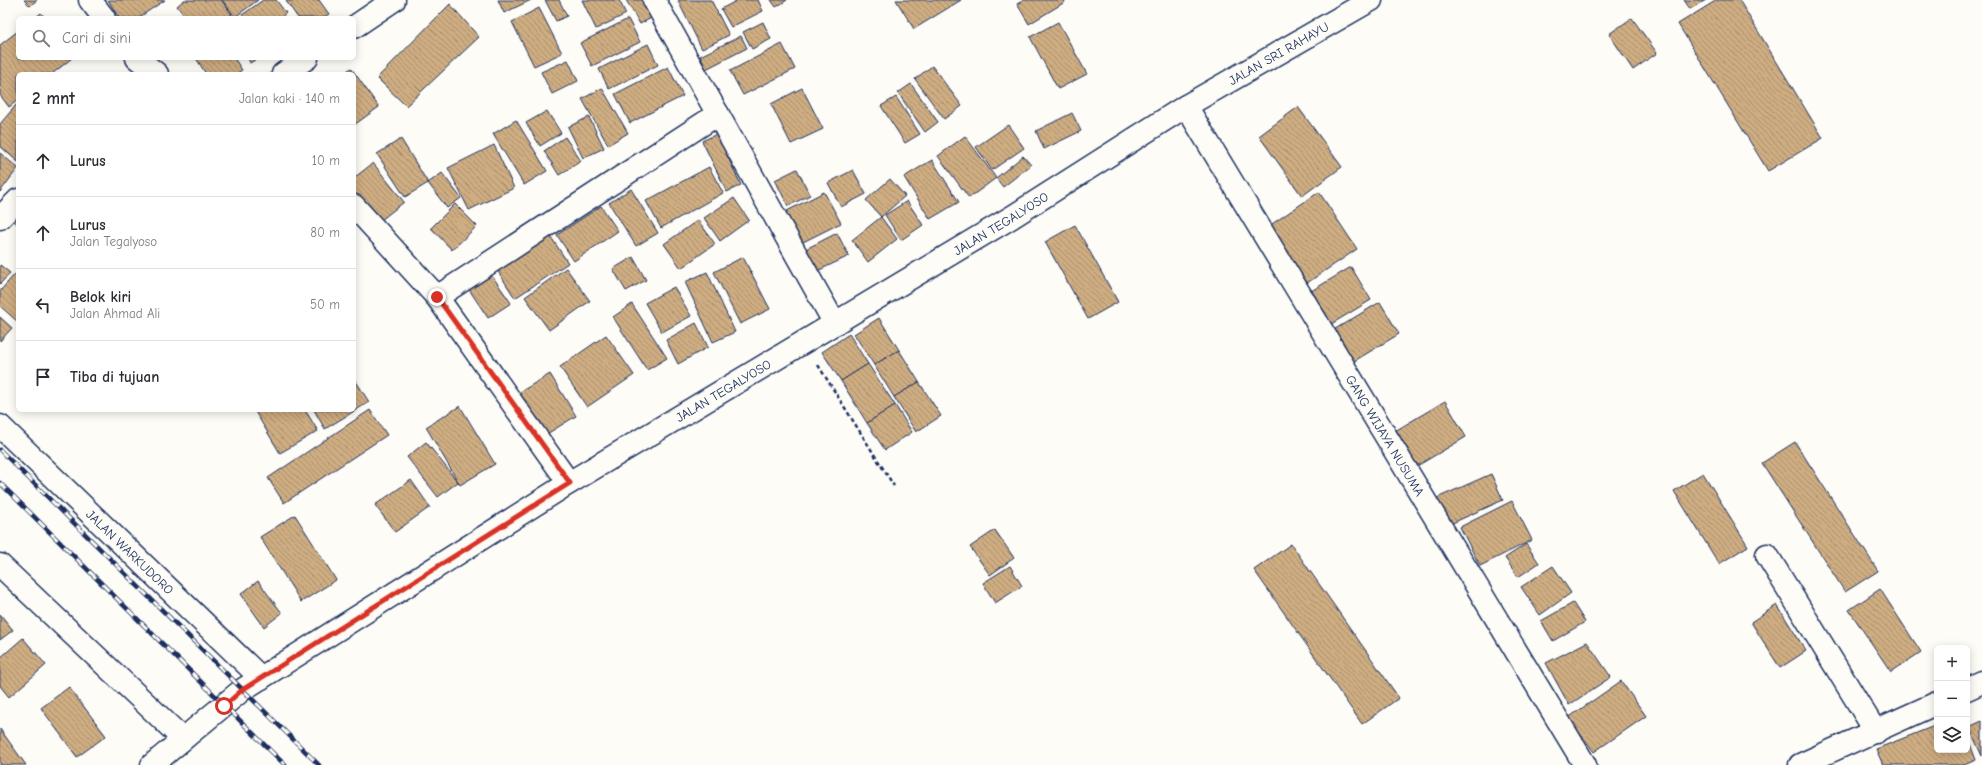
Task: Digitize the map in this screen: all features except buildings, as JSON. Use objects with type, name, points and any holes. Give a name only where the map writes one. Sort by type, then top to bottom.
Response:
[{"type":"street","points":[[90,0],[102,16]]},
{"type":"street","points":[[356,26],[394,0]]},
{"type":"street","points":[[654,0],[835,324]]},
{"type":"street","name":"JALAN SRI RAHAYU","points":[[1186,106],[1371,0]]},
{"type":"street","points":[[139,60],[154,72]]},
{"type":"street","points":[[286,72],[304,60]]},
{"type":"street","name":"JALAN TEGALYOSO","points":[[153,765],[242,690],[570,483],[1005,221],[1186,106]]},
{"type":"street","name":"GANG WIJAYA NUSUMA","points":[[1186,106],[1585,765]]},
{"type":"street","points":[[437,297],[718,114]]},
{"type":"street","points":[[0,218],[16,202]]},
{"type":"street","points":[[356,208],[437,297],[570,483]]},
{"type":"street","name":"JALAN WARKUDORO","points":[[0,426],[261,678]]},
{"type":"street","points":[[1767,555],[1874,728]]},
{"type":"street","points":[[0,565],[183,739]]},
{"type":"street","points":[[1970,688],[1982,682]]},
{"type":"street","points":[[1800,765],[1874,728],[1934,704]]},
{"type":"path","points":[[804,342],[894,486]]},
{"type":"railway","points":[[0,450],[319,765]]},
{"type":"railway","points":[[0,483],[285,765]]},
{"type":"route","points":[[224,706],[242,690],[570,483],[437,297]]}]
